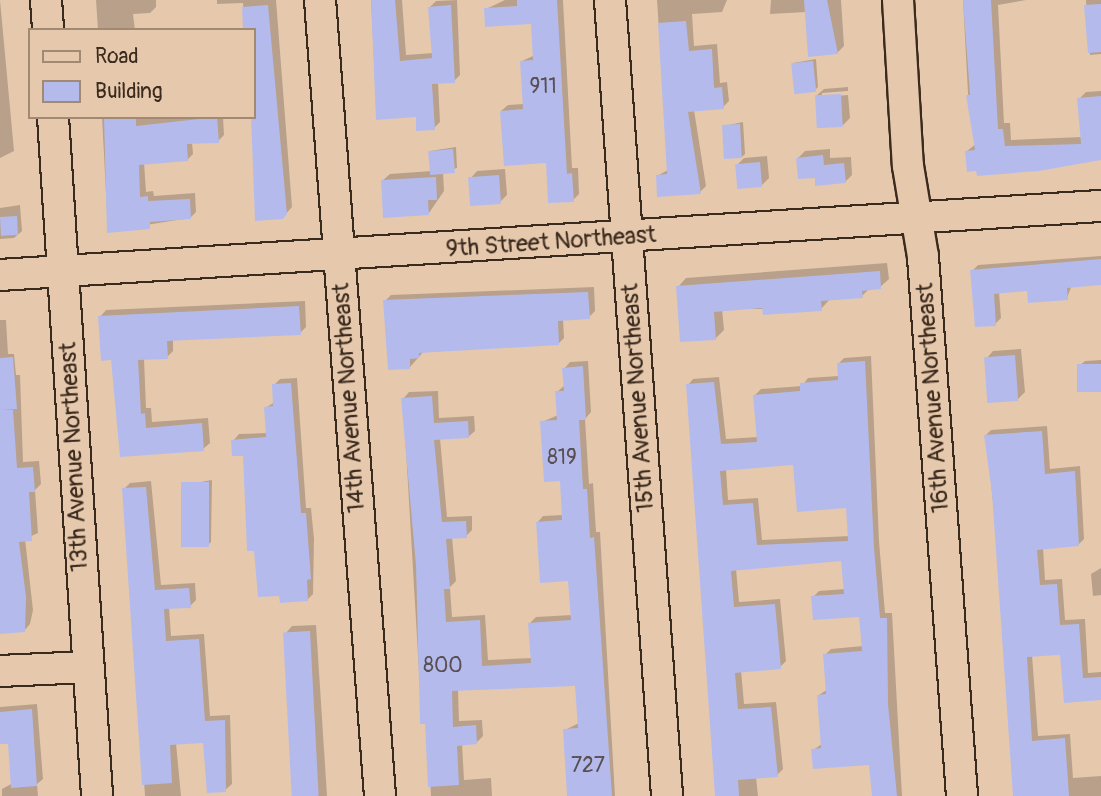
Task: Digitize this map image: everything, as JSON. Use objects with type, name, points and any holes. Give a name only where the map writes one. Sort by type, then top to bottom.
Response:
[{"type":"street","points":[[46,0],[48,28]]},
{"type":"street","name":"14th Avenue Northeast","points":[[320,0],[380,796]]},
{"type":"street","name":"15th Avenue Northeast","points":[[610,0],[667,796]]},
{"type":"street","name":"16th Avenue Northeast","points":[[898,0],[908,166],[916,217],[962,796]]},
{"type":"street","name":"13th Avenue Northeast","points":[[53,119],[97,796]]},
{"type":"street","name":"9th Street Northeast","points":[[0,275],[1101,206]]},
{"type":"street","points":[[0,671],[87,667]]},
{"type":"building","points":[[371,0],[395,0],[400,61],[432,58],[428,7],[451,5],[455,83],[432,84],[435,130],[416,131],[416,117],[376,120]]},
{"type":"building","points":[[517,0],[557,0],[567,174],[572,173],[574,202],[548,203],[546,163],[504,166],[500,111],[523,109],[520,61],[533,60],[531,24],[485,27],[484,8],[517,6]]},
{"type":"building","points":[[804,0],[827,0],[838,54],[808,57]]},
{"type":"building","points":[[963,0],[991,0],[998,129],[1003,129],[1005,146],[1081,144],[1077,98],[1101,96],[1101,160],[1039,171],[977,176],[976,171],[967,172],[965,151],[975,150],[966,95],[970,95]]},
{"type":"building","points":[[1101,4],[1101,52],[1088,53],[1084,5]]},
{"type":"building","points":[[268,5],[287,214],[283,219],[255,221],[251,119],[256,119],[256,28],[243,28],[242,7]]},
{"type":"building","points":[[686,21],[689,51],[712,49],[714,88],[722,87],[724,109],[688,112],[701,194],[657,197],[656,175],[667,174],[658,23]]},
{"type":"building","points":[[813,61],[816,92],[794,94],[791,63]]},
{"type":"building","points":[[841,94],[843,127],[817,128],[815,95]]},
{"type":"building","points":[[104,119],[136,119],[136,126],[217,119],[219,143],[187,144],[188,161],[139,165],[140,197],[148,196],[148,201],[190,199],[191,219],[150,222],[150,229],[107,233]]},
{"type":"building","points":[[740,124],[742,158],[724,159],[722,125]]},
{"type":"building","points":[[453,149],[455,173],[430,175],[428,151]]},
{"type":"building","points":[[823,155],[824,165],[844,163],[846,183],[815,186],[815,178],[798,179],[796,158]]},
{"type":"building","points":[[760,162],[762,187],[737,189],[735,164]]},
{"type":"building","points":[[499,175],[501,204],[470,206],[468,177]]},
{"type":"building","points":[[436,177],[437,200],[428,200],[429,215],[383,218],[381,180]]},
{"type":"building","points":[[17,216],[18,235],[1,236],[0,217]]},
{"type":"building","points":[[1101,259],[1101,285],[1067,288],[1068,300],[1028,303],[1027,291],[994,294],[996,326],[975,327],[970,270]]},
{"type":"building","points":[[880,271],[881,289],[862,291],[863,298],[821,301],[822,311],[763,315],[762,308],[714,312],[716,340],[680,342],[676,286]]},
{"type":"building","points":[[588,292],[590,319],[558,321],[559,345],[419,353],[419,358],[410,359],[410,369],[388,370],[383,300]]},
{"type":"building","points":[[299,306],[301,335],[167,341],[168,359],[138,360],[141,414],[145,413],[146,428],[202,423],[204,451],[120,457],[111,360],[101,361],[98,316]]},
{"type":"building","points":[[1015,355],[1018,401],[987,403],[984,357]]},
{"type":"building","points":[[13,357],[17,409],[1,410],[13,410],[17,468],[33,467],[35,492],[29,492],[32,541],[19,542],[26,597],[25,632],[0,634],[0,358]]},
{"type":"building","points":[[865,361],[874,548],[880,618],[887,618],[888,704],[897,796],[872,796],[869,765],[813,769],[811,749],[821,748],[817,695],[826,694],[823,654],[862,651],[859,617],[813,620],[811,596],[844,594],[841,561],[731,571],[734,607],[775,604],[781,669],[735,673],[738,709],[771,707],[778,777],[738,780],[739,796],[715,796],[686,384],[714,382],[721,444],[757,442],[753,395],[800,391],[800,383],[838,380],[837,363]],"holes":[[[793,465],[797,512],[846,508],[848,541],[757,545],[753,503],[723,505],[720,471]]]},
{"type":"building","points":[[1077,364],[1101,364],[1101,392],[1077,392]]},
{"type":"building","points":[[583,366],[586,420],[579,420],[583,489],[587,489],[590,538],[594,537],[612,796],[567,796],[563,729],[578,728],[575,686],[452,691],[453,727],[476,725],[477,744],[457,746],[459,785],[428,787],[425,724],[420,724],[416,565],[401,398],[432,396],[434,423],[468,421],[469,438],[434,440],[442,522],[466,521],[467,538],[446,539],[450,589],[444,589],[446,622],[480,620],[482,666],[531,663],[528,623],[571,620],[568,581],[540,583],[536,522],[562,520],[560,481],[544,482],[540,421],[557,420],[555,391],[564,391],[562,368]]},
{"type":"building","points":[[291,383],[301,513],[306,513],[311,579],[307,580],[308,601],[280,603],[279,596],[258,597],[254,551],[247,551],[243,456],[232,456],[231,440],[266,437],[264,407],[273,406],[272,384]]},
{"type":"building","points":[[1042,431],[1045,474],[1075,471],[1079,546],[1037,550],[1040,585],[1057,584],[1060,625],[1079,624],[1083,678],[1101,677],[1101,700],[1064,703],[1060,655],[1027,657],[1032,741],[1065,738],[1069,796],[1013,796],[992,493],[984,435]]},
{"type":"building","points":[[181,482],[209,482],[209,547],[181,547]]},
{"type":"building","points":[[146,487],[155,590],[189,588],[191,608],[164,609],[166,641],[199,639],[205,721],[225,720],[226,792],[207,793],[203,743],[170,745],[172,783],[142,785],[122,488]]},
{"type":"building","points":[[310,631],[319,796],[292,796],[283,632]]},
{"type":"building","points":[[32,709],[37,786],[11,788],[8,744],[0,744],[0,712]]}]
